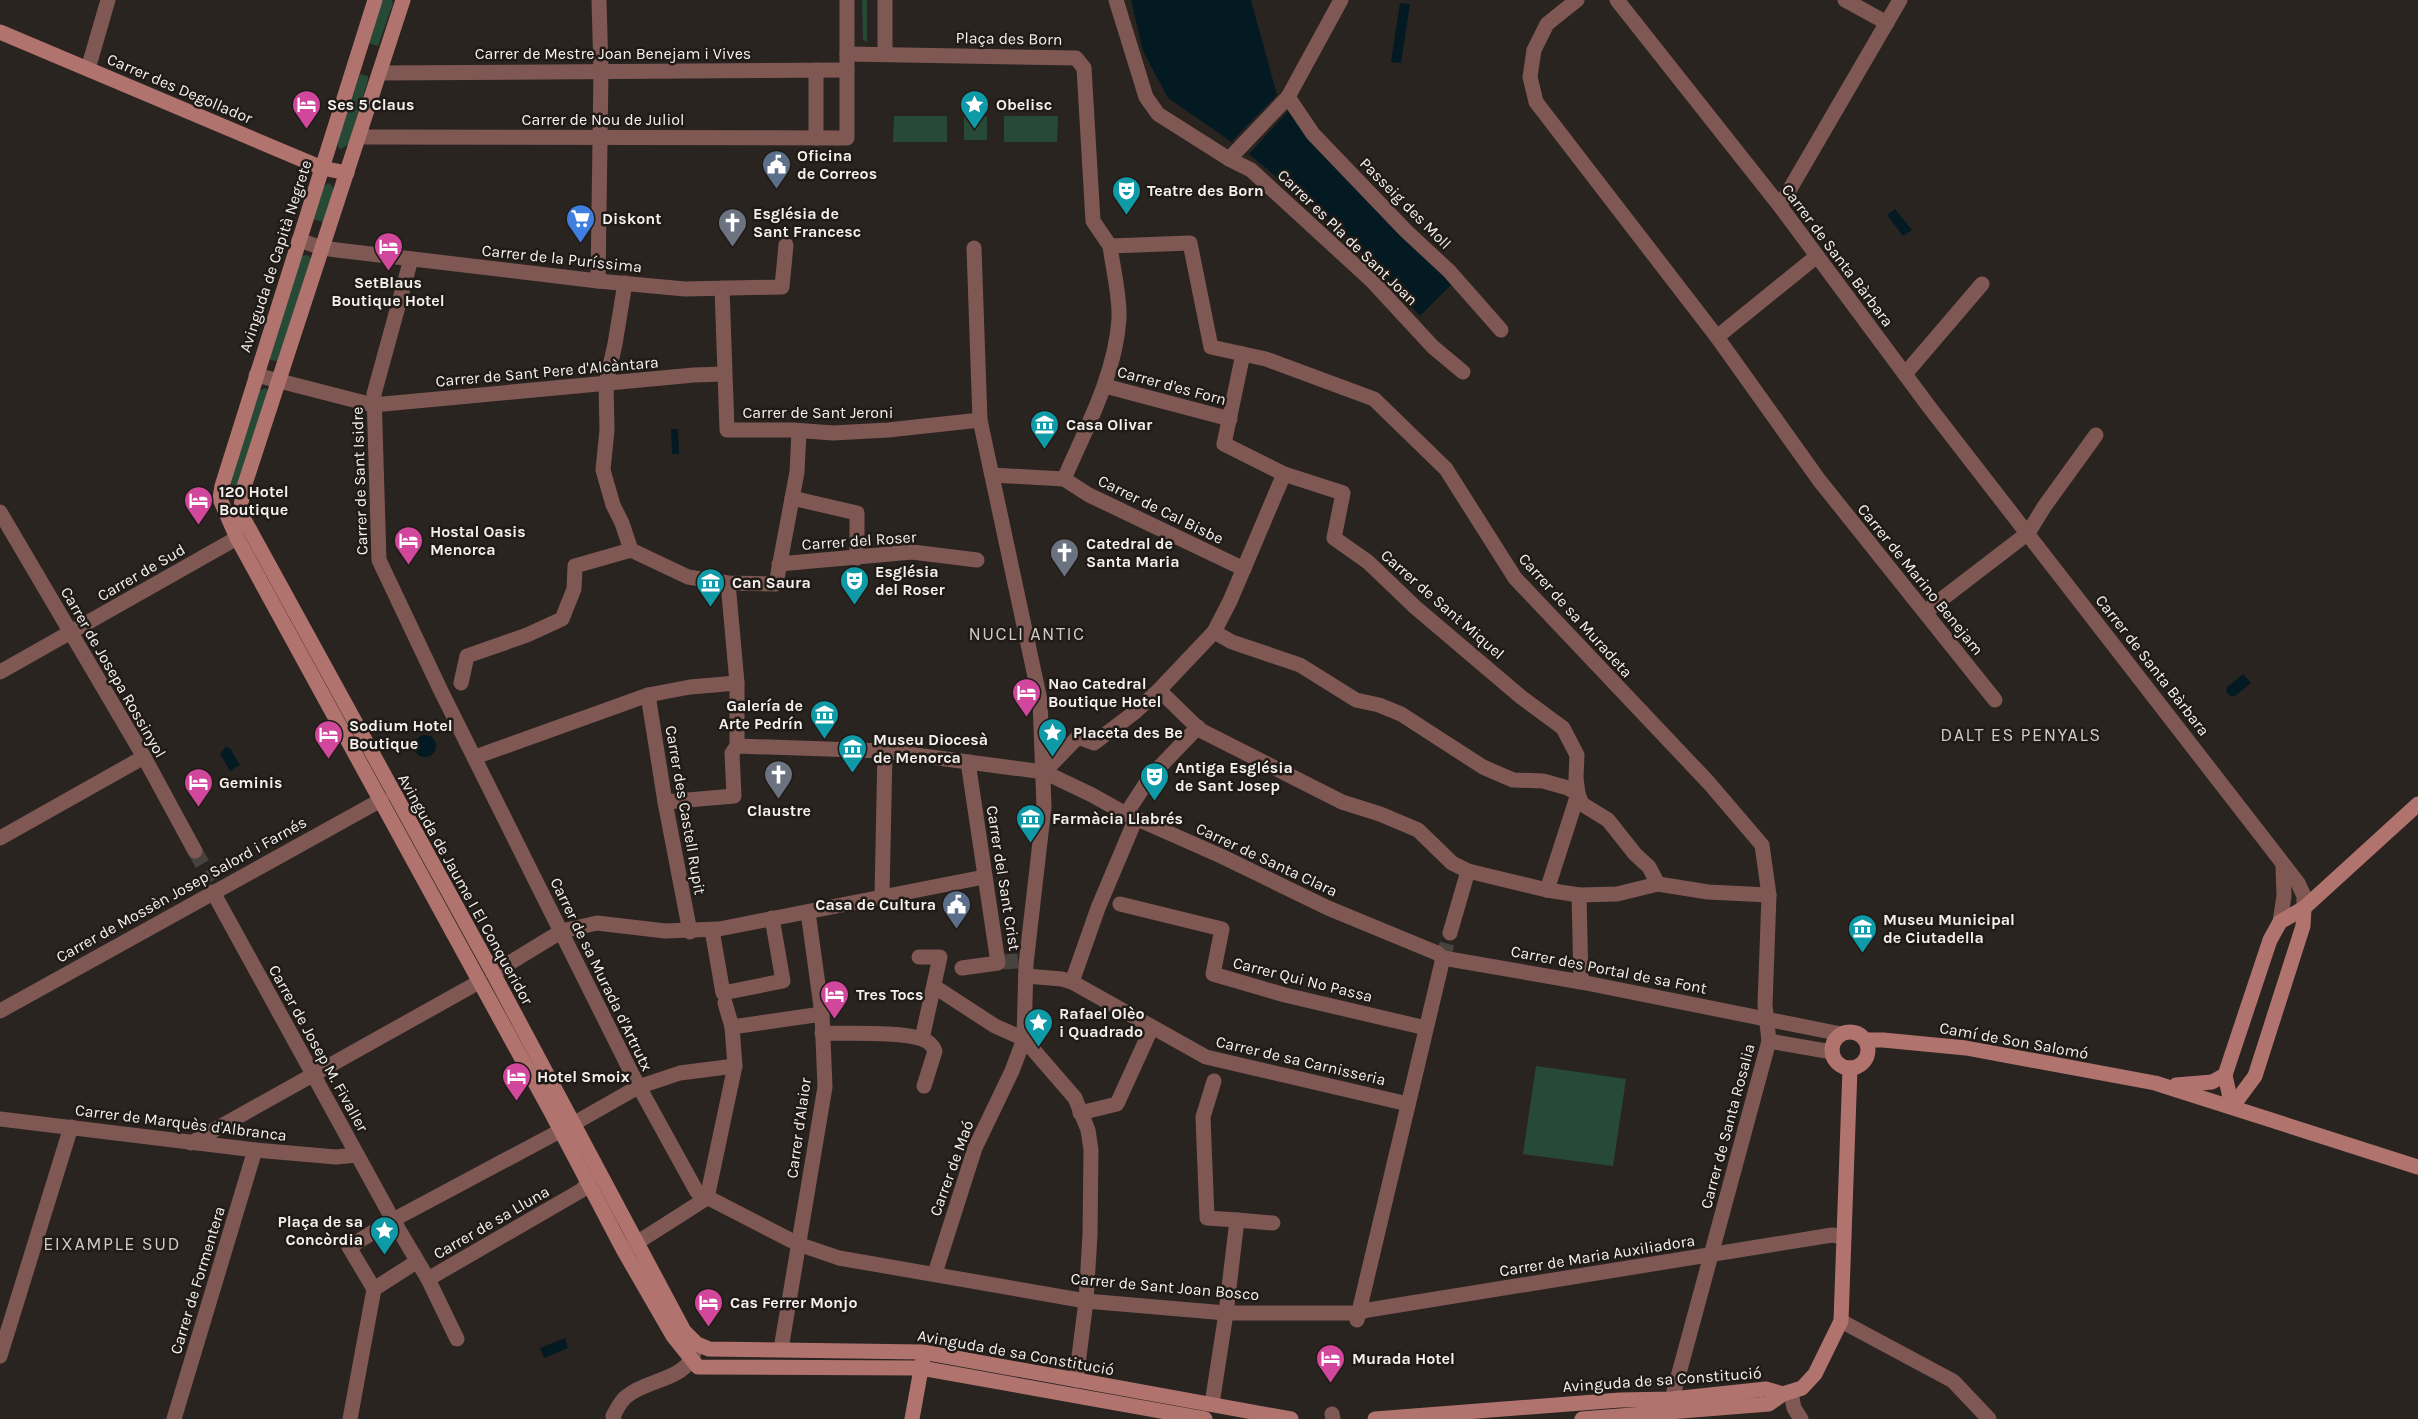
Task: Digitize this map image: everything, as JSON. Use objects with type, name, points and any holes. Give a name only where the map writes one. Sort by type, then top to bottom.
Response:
[{"type":"street","points":[[88,69],[108,0]]},
{"type":"street","name":"Avinguda de Capità Negrete","points":[[235,518],[220,499],[222,486],[375,0]]},
{"type":"street","points":[[235,518],[404,0]]},
{"type":"street","points":[[598,281],[601,71],[599,0]]},
{"type":"street","points":[[847,0],[847,70]]},
{"type":"street","points":[[885,0],[885,54]]},
{"type":"street","name":"Carrer es Pla de Sant Joan","points":[[1116,0],[1146,97],[1164,118],[1229,159],[1251,170],[1371,280],[1433,347],[1463,372]]},
{"type":"street","points":[[1229,159],[1285,101],[1341,0]]},
{"type":"street","name":"Carrer de Marino Benejam","points":[[1577,0],[1547,24],[1534,50],[1530,77],[1536,102],[1716,337],[1819,480],[1995,700]]},
{"type":"street","name":"Carrer de Santa Bàrbara","points":[[1617,0],[1780,206],[1905,374],[2298,883],[2304,896],[2304,908]]},
{"type":"street","points":[[1845,0],[1887,23]]},
{"type":"street","points":[[1780,206],[1900,0]]},
{"type":"street","name":"Carrer des Degollador","points":[[0,32],[322,168],[346,173]]},
{"type":"street","name":"Plaça des Born","points":[[847,54],[1076,58],[1084,68],[1093,221],[1110,246]]},
{"type":"street","points":[[355,65],[379,73]]},
{"type":"street","points":[[816,70],[816,138]]},
{"type":"street","name":"Carrer de Mestre Joan Benejam i Vives","points":[[379,73],[847,70]]},
{"type":"street","name":"Carrer de Nou de Juliol","points":[[358,137],[847,138],[847,70]]},
{"type":"street","name":"Passeig des Moll","points":[[1285,101],[1313,134],[1406,231],[1449,271],[1502,330]]},
{"type":"street","name":"Carrer de la Puríssima","points":[[299,240],[322,248],[598,281],[685,289],[782,287],[786,245]]},
{"type":"street","name":"Carrer de sa Muradeta","points":[[1110,246],[1190,243],[1211,347],[1266,359],[1374,399],[1446,469],[1515,578],[1709,783],[1762,846],[1769,896],[1766,1005],[1768,1018]]},
{"type":"street","points":[[992,475],[1064,479],[1105,386],[1119,317],[1110,246]]},
{"type":"street","points":[[974,248],[980,420],[1040,700],[1044,772],[1040,851],[1014,965],[1020,1043]]},
{"type":"street","points":[[1716,337],[1817,256]]},
{"type":"street","name":"Carrer de Sant Isidre","points":[[411,259],[374,394],[379,560],[478,756]]},
{"type":"street","points":[[625,283],[606,384],[607,430],[603,470],[613,506],[622,523],[631,550]]},
{"type":"street","points":[[1905,374],[1982,284]]},
{"type":"street","points":[[722,288],[724,374]]},
{"type":"street","points":[[1044,772],[1078,737],[1094,742],[1135,712],[1159,690],[1214,632],[1244,569],[1284,474],[1224,444],[1243,354]]},
{"type":"street","name":"Carrer de Sant Jeroni","points":[[724,374],[727,430],[833,433],[888,430],[980,420]]},
{"type":"street","name":"Carrer de Sant Pere d'Alcàntara","points":[[373,405],[724,374]]},
{"type":"street","points":[[256,375],[279,379],[373,405]]},
{"type":"street","name":"Carrer d'es Forn","points":[[1105,386],[1230,419]]},
{"type":"street","points":[[461,683],[467,656],[527,635],[562,619],[574,589],[575,566],[631,550],[688,578],[728,584],[776,584],[792,498],[799,431]]},
{"type":"street","points":[[1925,612],[2028,533],[2097,435]]},
{"type":"street","name":"Carrer de Sant Miquel","points":[[1284,474],[1344,493],[1335,538],[1368,562],[1415,607],[1521,697],[1563,728],[1578,755],[1576,778],[1578,794]]},
{"type":"street","name":"Carrer de Cal Bisbe","points":[[1064,479],[1089,495],[1244,569]]},
{"type":"street","points":[[792,498],[857,513],[857,558]]},
{"type":"street","name":"Carrer de Josepa Rossinyol","points":[[0,512],[144,757],[195,851]]},
{"type":"street","name":"Avinguda de Jaume I El Conqueridor","points":[[235,518],[387,797],[479,982],[567,1127],[588,1182],[684,1331],[697,1344]]},
{"type":"street","name":"Carrer de Sud","points":[[0,672],[243,534]]},
{"type":"street","name":"Carrer del Roser","points":[[779,564],[912,552],[977,560]]},
{"type":"street","points":[[665,802],[734,796],[732,753],[737,746],[737,683],[728,584]]},
{"type":"street","points":[[1214,632],[1232,642],[1300,665],[1356,700],[1379,705],[1401,714],[1455,750],[1513,780],[1543,781],[1568,788],[1578,794],[1582,804],[1608,820],[1635,854],[1649,867],[1658,884]]},
{"type":"street","points":[[478,756],[648,695],[690,687],[737,683]]},
{"type":"street","points":[[1159,690],[1200,730],[1342,802],[1380,814],[1418,830],[1452,863],[1468,871],[1547,890],[1579,895],[1617,894],[1658,884],[1708,892],[1769,896]]},
{"type":"street","name":"Carrer des Castell Rupit","points":[[648,695],[665,802],[690,932]]},
{"type":"street","points":[[1014,965],[1067,981],[1106,903],[1131,816],[1150,777],[1198,726]]},
{"type":"street","name":"Carrer de Santa Clara","points":[[737,746],[885,751],[1044,772],[1131,816],[1221,856],[1328,908],[1437,952],[1443,958]]},
{"type":"street","points":[[882,896],[885,751]]},
{"type":"street","name":"Carrer de sa Murada d'Artrutx","points":[[478,756],[638,1087],[688,1180],[697,1192],[707,1198],[798,1244]]},
{"type":"street","points":[[0,838],[144,757]]},
{"type":"street","name":"Carrer del Sant Crist","points":[[951,968],[1014,965],[984,877],[968,762]]},
{"type":"street","points":[[1547,890],[1578,794]]},
{"type":"street","name":"Avinguda de Jaume I El Conqueridor","points":[[387,797],[493,973],[567,1127],[630,1247],[673,1336],[695,1364]]},
{"type":"street","name":"Carrer de Mossèn Josep Salord i Farnés","points":[[0,1011],[215,888],[387,797]]},
{"type":"street","points":[[2280,922],[2304,908],[2418,804]]},
{"type":"street","points":[[2232,1107],[2225,1075],[2270,940],[2280,922],[2284,896],[2283,866]]},
{"type":"street","points":[[1450,933],[1468,871]]},
{"type":"street","points":[[191,1143],[479,982],[562,931],[597,923],[690,932],[712,930],[984,877]]},
{"type":"street","name":"Carrer de Josep M. Fivaller","points":[[215,888],[312,1074],[393,1220]]},
{"type":"street","points":[[1579,895],[1581,982]]},
{"type":"street","name":"Carrer Qui No Passa","points":[[1106,903],[1222,929],[1213,974],[1285,995],[1426,1028]]},
{"type":"street","points":[[2232,1107],[2255,1076],[2302,926],[2304,908]]},
{"type":"street","name":"Carrer d'Alaior","points":[[781,1348],[825,1088],[822,1014],[808,912]]},
{"type":"street","points":[[712,930],[723,993],[783,981],[772,918]]},
{"type":"street","points":[[919,957],[940,957],[951,968],[935,987],[922,1039]]},
{"type":"street","points":[[1357,1317],[1443,958]]},
{"type":"street","name":"Carrer des Portal de sa Font","points":[[1443,958],[1581,982],[1840,1034]]},
{"type":"street","name":"Carrer de sa Carnisseria","points":[[1067,981],[1206,1057],[1218,1069],[1408,1104]]},
{"type":"street","points":[[935,987],[1020,1043],[1059,1077],[1075,1098],[1088,1130],[1092,1150],[1086,1300],[1075,1388]]},
{"type":"street","points":[[630,1247],[707,1198],[735,1066],[732,1028],[725,1003]]},
{"type":"street","points":[[732,1028],[822,1014]]},
{"type":"street","name":"Carrer de Santa Rosalia","points":[[1672,1399],[1769,1041],[1768,1018]]},
{"type":"street","points":[[1080,1113],[1117,1104],[1152,1027]]},
{"type":"street","points":[[822,1033],[894,1035],[922,1039],[933,1046],[935,1051],[924,1086]]},
{"type":"street","points":[[1857,1033],[1866,1040],[1868,1047],[1861,1064],[1850,1068],[1838,1063],[1832,1052],[1834,1041],[1840,1034],[1857,1033]]},
{"type":"street","name":"Camí de Son Salomó","points":[[1866,1040],[1966,1048],[2162,1084]]},
{"type":"street","points":[[1769,1041],[1832,1052]]},
{"type":"street","name":"Carrer de Maó","points":[[936,1271],[975,1149],[1020,1043]]},
{"type":"street","points":[[350,1419],[374,1289],[349,1247],[393,1220],[638,1087],[680,1073],[735,1066]]},
{"type":"street","points":[[1801,1419],[1787,1393],[1802,1388],[1815,1374],[1841,1321],[1850,1068]]},
{"type":"street","points":[[1218,1069],[1203,1118],[1207,1218],[1273,1223]]},
{"type":"street","points":[[2162,1084],[2212,1082],[2225,1075]]},
{"type":"street","points":[[2162,1084],[2418,1167]]},
{"type":"street","name":"Carrer de Marquès d'Albranca","points":[[0,1119],[255,1150],[336,1157],[357,1155]]},
{"type":"street","points":[[0,1356],[71,1127]]},
{"type":"street","name":"Carrer de Formentera","points":[[174,1419],[255,1150]]},
{"type":"street","name":"Carrer de sa Lluna","points":[[416,1262],[428,1279],[582,1190],[588,1182]]},
{"type":"street","points":[[374,1289],[416,1262],[393,1220]]},
{"type":"street","points":[[1211,1412],[1237,1220]]},
{"type":"street","name":"Carrer de Maria Auxiliadora","points":[[1357,1317],[1711,1254],[1832,1235],[1844,1237]]},
{"type":"street","name":"Carrer de Sant Joan Bosco","points":[[798,1244],[839,1258],[936,1271],[1086,1300],[1226,1313],[1357,1317]]},
{"type":"street","points":[[428,1279],[458,1339]]},
{"type":"street","points":[[1841,1321],[1953,1381],[1989,1419]]},
{"type":"street","points":[[614,1419],[613,1416],[626,1397],[695,1364],[697,1344]]},
{"type":"street","name":"Avinguda de sa Constitució","points":[[697,1344],[709,1349],[873,1346],[922,1360],[1211,1412],[1292,1419]]},
{"type":"street","points":[[912,1419],[922,1360]]},
{"type":"street","name":"Avinguda de sa Constitució","points":[[695,1364],[922,1360]]},
{"type":"street","name":"Avinguda de sa Constitució","points":[[1075,1388],[1204,1419]]},
{"type":"street","name":"Avinguda de sa Constitució","points":[[1375,1419],[1586,1402],[1672,1399],[1766,1389],[1787,1393]]},
{"type":"street","name":"Avinguda de sa Constitució","points":[[1582,1419],[1769,1404],[1787,1393]]},
{"type":"street","points":[[1626,1416],[1636,1404],[1670,1404],[1672,1399]]},
{"type":"green space","points":[[382,0],[392,0],[393,3],[378,46],[368,43]]},
{"type":"green space","points":[[862,0],[867,0],[867,42],[863,40]]},
{"type":"green space","points":[[360,74],[368,76],[368,80],[348,145],[341,149],[338,147],[338,142]]},
{"type":"green space","points":[[894,116],[947,116],[947,142],[893,142]]},
{"type":"green space","points":[[1004,116],[1058,116],[1057,142],[1004,142]]},
{"type":"green space","points":[[964,117],[987,117],[987,140],[964,140]]},
{"type":"green space","points":[[329,183],[333,191],[323,222],[312,219],[322,187]]},
{"type":"green space","points":[[307,255],[311,258],[310,263],[279,362],[268,359],[302,256]]},
{"type":"green space","points":[[265,388],[268,391],[239,487],[229,484],[258,391]]},
{"type":"green space","points":[[1536,1066],[1626,1079],[1613,1166],[1523,1154]]},
{"type":"water","points":[[1131,0],[1251,0],[1277,95],[1288,111],[1320,149],[1452,284],[1420,316],[1346,235],[1249,154],[1168,98],[1143,51]]},
{"type":"water","points":[[1400,3],[1410,4],[1401,63],[1391,62]]},
{"type":"water","points":[[1895,209],[1912,230],[1903,236],[1887,215]]},
{"type":"water","points":[[671,429],[678,429],[679,454],[672,454]]},
{"type":"water","points":[[2243,674],[2251,683],[2235,696],[2230,696],[2226,692],[2227,687]]},
{"type":"water","points":[[425,735],[433,738],[436,746],[433,754],[425,757],[417,754],[414,746],[417,738]]},
{"type":"water","points":[[225,747],[230,748],[240,765],[230,771],[220,754]]},
{"type":"water","points":[[565,1338],[568,1348],[544,1358],[540,1348]]},
{"type":"pier","points":[[1277,95],[1288,111],[1249,154],[1232,141]]},
{"type":"tunnel","points":[[195,851],[212,881]]},
{"type":"tunnel","points":[[1443,958],[1450,933]]},
{"type":"tunnel","points":[[1003,962],[1019,961]]},
{"type":"place","name":"Ses 5 Claus","points":[[306,130]]},
{"type":"place","name":"Obelisc","points":[[975,130]]},
{"type":"place","name":"Oficina de Correos","points":[[776,190]]},
{"type":"place","name":"Teatre des Born","points":[[1126,216]]},
{"type":"place","name":"Diskont","points":[[581,244]]},
{"type":"place","name":"Església de Sant Francesc","points":[[732,248]]},
{"type":"place","name":"SetBlaus Boutique Hotel","points":[[388,272]]},
{"type":"place","name":"Casa Olivar","points":[[1045,450]]},
{"type":"place","name":"120 Hotel Boutique","points":[[198,526]]},
{"type":"place","name":"Hostal Oasis Menorca","points":[[409,566]]},
{"type":"place","name":"Catedral de Santa Maria","points":[[1065,578]]},
{"type":"place","name":"Església del Roser","points":[[854,606]]},
{"type":"place","name":"Can Saura","points":[[711,608]]},
{"type":"place","name":"Nao Catedral Boutique Hotel","points":[[1027,718]]},
{"type":"place","name":"Galería de Arte Pedrín","points":[[824,740]]},
{"type":"place","name":"Placeta des Be","points":[[1052,758]]},
{"type":"place","name":"Sodium Hotel Boutique","points":[[328,760]]},
{"type":"place","name":"Museu Diocesà de Menorca","points":[[852,774]]},
{"type":"place","name":"Claustre","points":[[779,800]]},
{"type":"place","name":"Antiga Església de Sant Josep","points":[[1154,802]]},
{"type":"place","name":"Geminis","points":[[198,808]]},
{"type":"place","name":"Farmàcia Llabrés","points":[[1031,844]]},
{"type":"place","name":"Casa de Cultura","points":[[957,930]]},
{"type":"place","name":"Museu Municipal de Ciutadella","points":[[1862,954]]},
{"type":"place","name":"Tres Tocs","points":[[835,1020]]},
{"type":"place","name":"Rafael Olèo i Quadrado","points":[[1038,1048]]},
{"type":"place","name":"Hotel Smoix","points":[[516,1102]]},
{"type":"place","name":"Plaça de sa Concòrdia","points":[[384,1256]]},
{"type":"place","name":"Cas Ferrer Monjo","points":[[709,1328]]},
{"type":"place","name":"Murada Hotel","points":[[1331,1384]]},
{"type":"district","name":"NUCLI ANTIC","points":[[1027,634]]},
{"type":"district","name":"DALT ES PENYALS","points":[[2021,735]]},
{"type":"district","name":"EIXAMPLE SUD","points":[[112,1244]]}]
